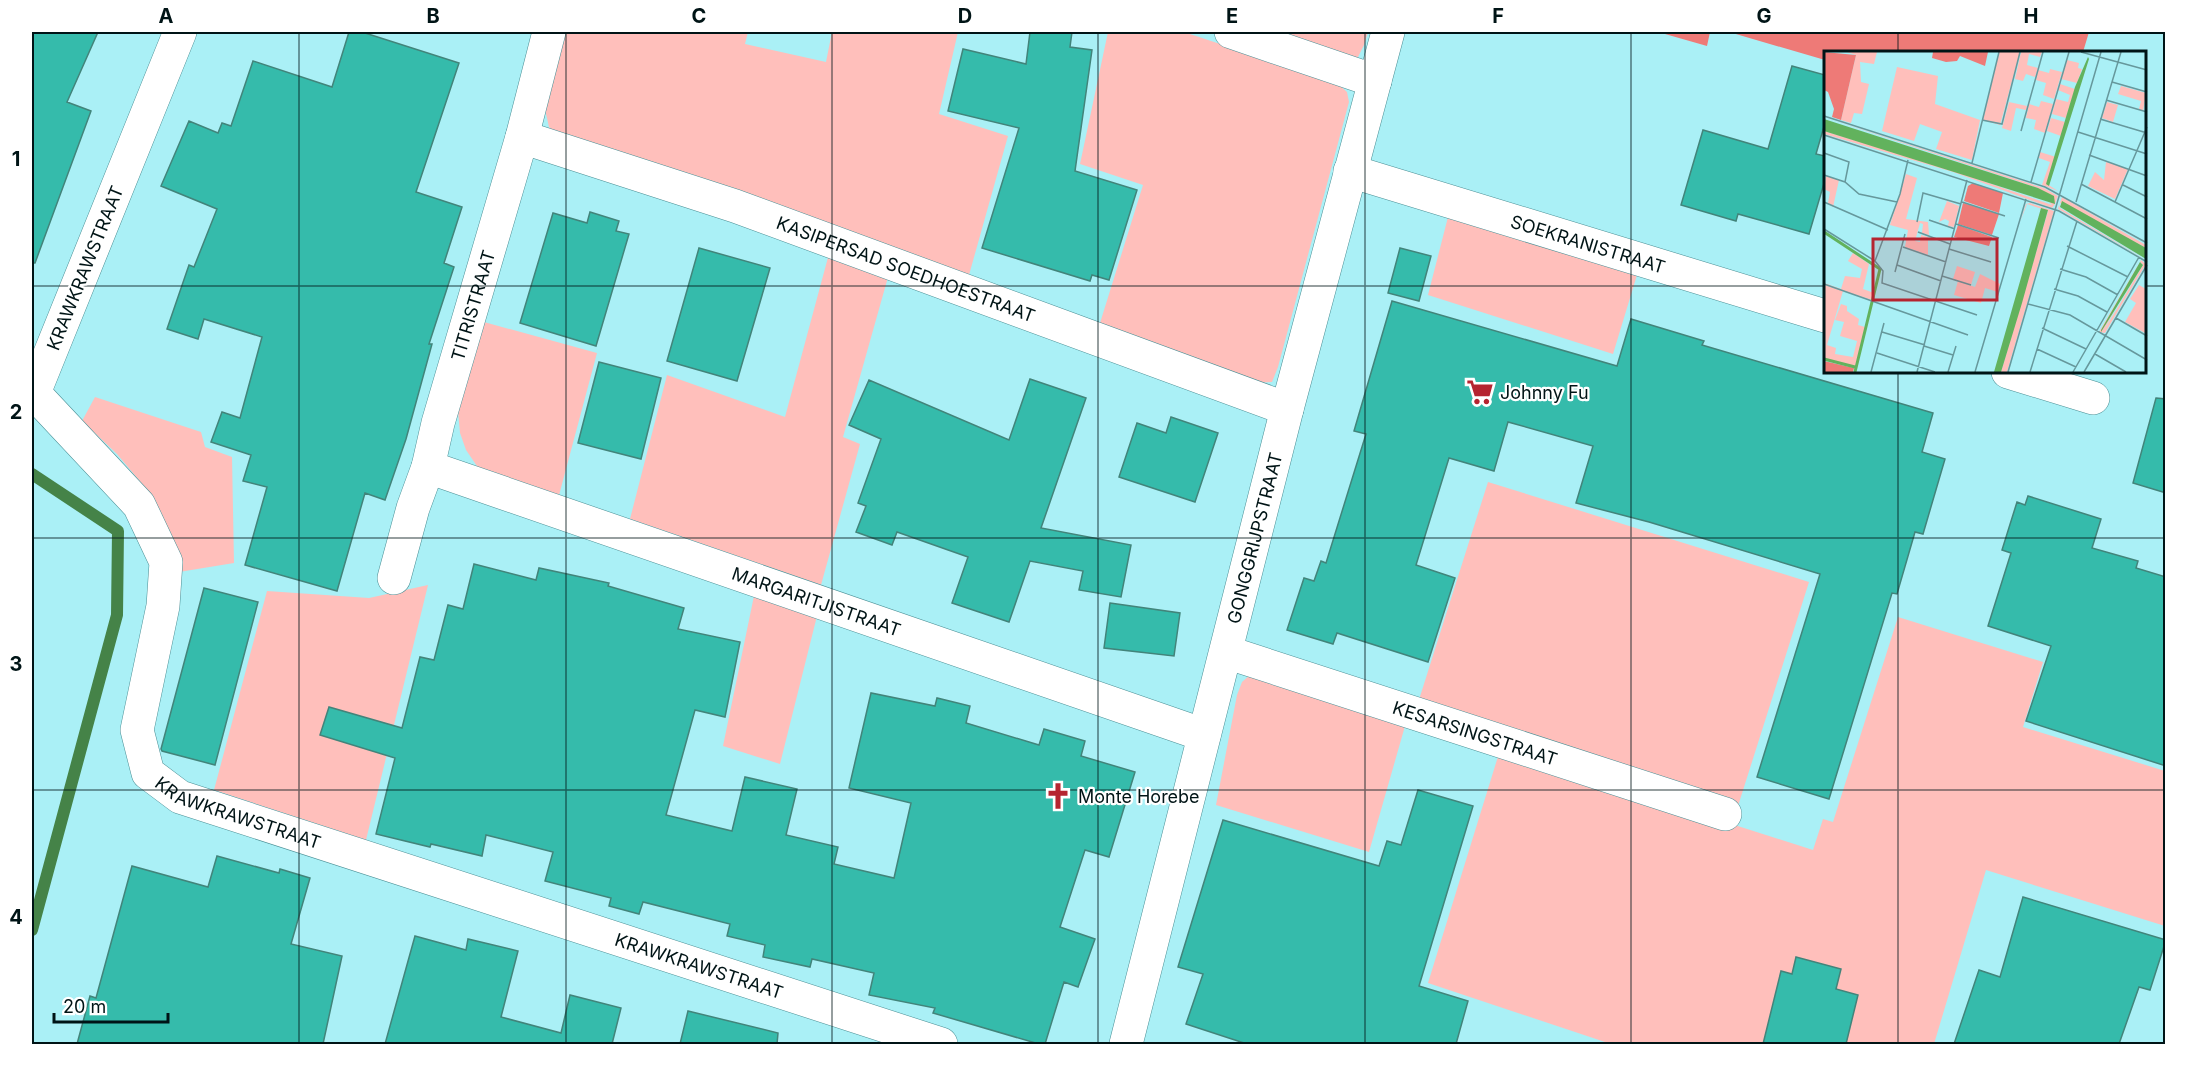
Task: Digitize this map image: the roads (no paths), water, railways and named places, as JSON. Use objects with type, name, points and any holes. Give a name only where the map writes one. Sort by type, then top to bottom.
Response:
[{"type":"street","name":"KRAWKRAWSTRAAT","points":[[180,32],[33,392],[139,505],[166,562],[163,606],[137,730],[148,773],[180,797],[941,1044]]},
{"type":"street","name":"TITRISTRAAT","points":[[394,578],[413,508],[429,467],[438,423],[522,137],[549,32]]},
{"type":"street","points":[[1231,32],[1374,81]]},
{"type":"street","name":"GONGGRIJPSTRAAT","points":[[1126,1044],[1287,409],[1388,32]]},
{"type":"street","name":"KASIPERSAD SOEDHOESTRAAT","points":[[522,137],[735,206],[1287,409]]},
{"type":"street","name":"SOEKRANISTRAAT","points":[[1350,171],[1824,316]]},
{"type":"street","points":[[2015,374],[2093,398]]},
{"type":"street","name":"MARGARITJISTRAAT","points":[[429,467],[1204,735]]},
{"type":"street","name":"KESARSINGSTRAAT","points":[[1226,652],[1725,814]]},
{"type":"waterway","points":[[32,474],[118,531],[117,615],[32,930]]},
{"type":"place","name":"Johnny Fu","points":[[1480,392]]},
{"type":"place","name":"Monte Horebe","points":[[1058,796]]}]
